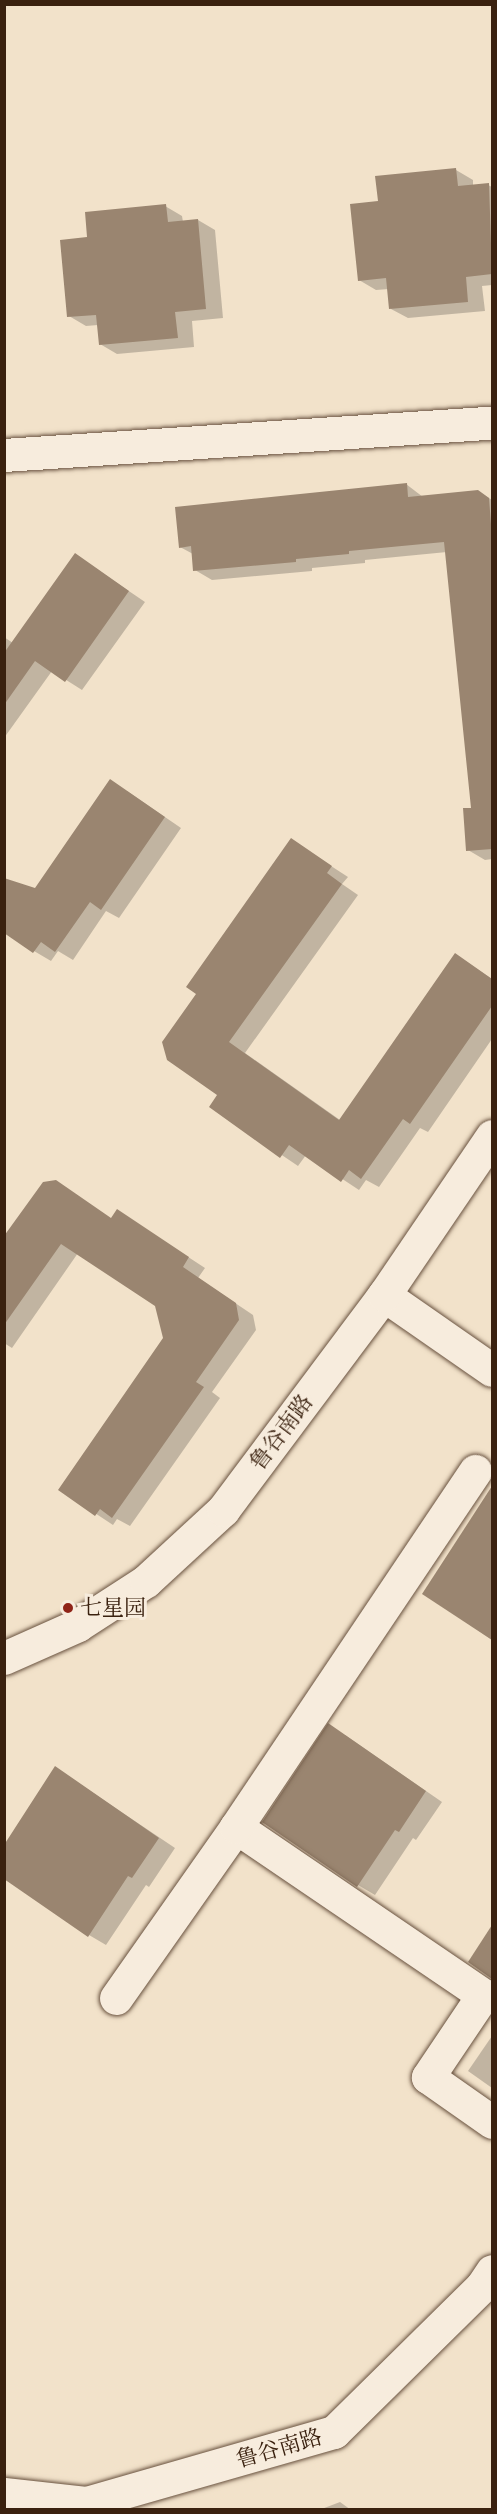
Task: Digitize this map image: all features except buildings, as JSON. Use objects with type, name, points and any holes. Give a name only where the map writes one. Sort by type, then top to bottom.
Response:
[{"type":"street","points":[[4,455],[492,423]]},
{"type":"street","name":"鲁谷南路","points":[[4,1658],[78,1625],[147,1581],[223,1510],[384,1295],[492,1136]]},
{"type":"street","points":[[384,1295],[492,1370]]},
{"type":"street","points":[[116,1998],[236,1827],[475,1471]]},
{"type":"street","points":[[236,1827],[483,1995],[428,2077],[492,2122]]},
{"type":"street","name":"鲁谷南路","points":[[4,2494],[86,2503],[334,2432],[482,2286],[492,2271]]},
{"type":"place","name":"七星园","points":[[68,1608]]}]
